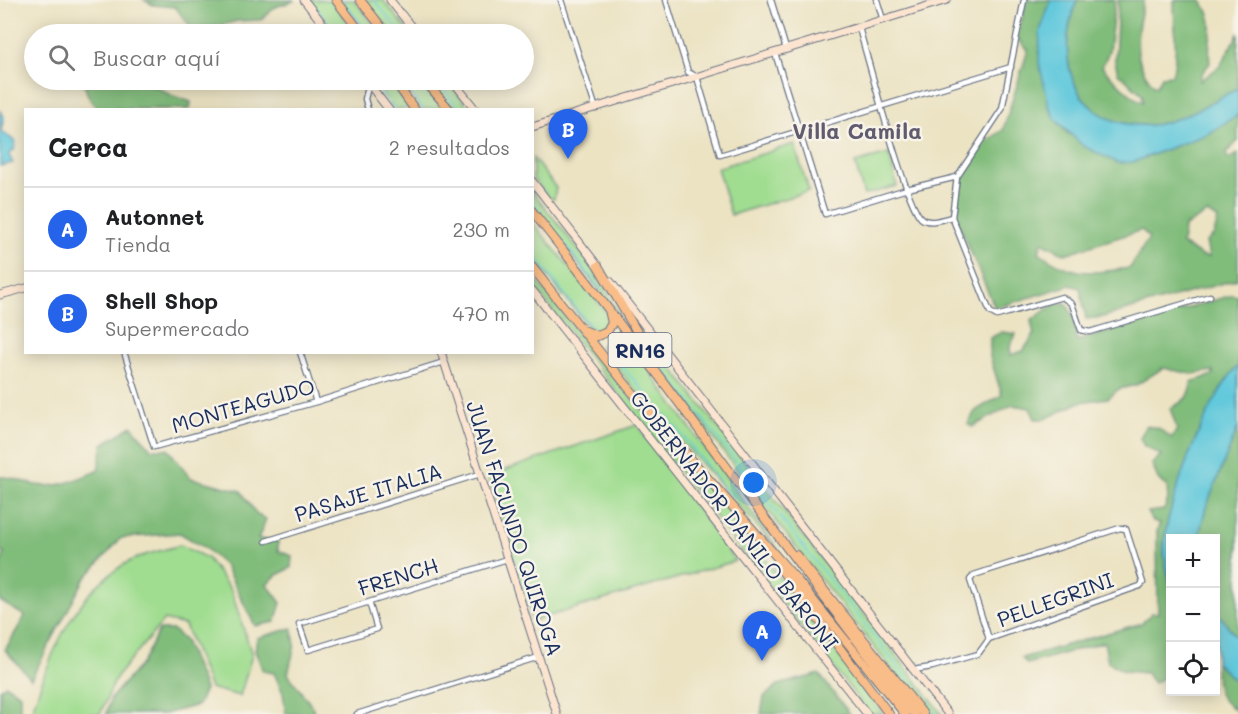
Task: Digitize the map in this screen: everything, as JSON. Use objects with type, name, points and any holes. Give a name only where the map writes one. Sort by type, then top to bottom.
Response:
[{"type":"highway","points":[[336,0],[354,24]]},
{"type":"highway","points":[[360,0],[379,24]]},
{"type":"highway","points":[[401,90],[414,108]]},
{"type":"highway","points":[[433,90],[448,108]]},
{"type":"highway","name":"RN16","points":[[534,214],[608,306],[804,574],[914,714]]},
{"type":"highway","points":[[598,266],[675,396]]},
{"type":"highway","name":"RN16","points":[[534,270],[579,326],[797,580],[905,714]]},
{"type":"highway","points":[[579,326],[594,336],[605,334],[612,323],[608,306]]},
{"type":"highway","points":[[745,492],[923,714]]},
{"type":"highway","points":[[745,521],[889,714]]},
{"type":"street","points":[[304,0],[323,24]]},
{"type":"street","points":[[390,0],[409,24]]},
{"type":"street","points":[[561,0],[596,109]]},
{"type":"street","points":[[666,0],[688,72],[696,77],[720,155],[1011,67]]},
{"type":"street","points":[[771,0],[786,49]]},
{"type":"street","points":[[877,0],[884,20]]},
{"type":"street","points":[[534,126],[947,0]]},
{"type":"street","points":[[1024,0],[1002,109],[957,177],[952,218],[990,312],[997,316],[1062,297],[1072,304],[1081,330],[1090,332],[1210,296]]},
{"type":"street","points":[[859,28],[907,189],[919,216],[929,221],[952,218]]},
{"type":"street","points":[[775,53],[801,129],[825,214],[907,189],[957,177]]},
{"type":"street","points":[[366,90],[367,108]]},
{"type":"street","points":[[373,90],[387,108]]},
{"type":"street","points":[[460,90],[474,108]]},
{"type":"street","points":[[534,184],[948,714]]},
{"type":"street","points":[[0,295],[24,289]]},
{"type":"street","name":"GOBERNADOR DANILO BARONI","points":[[534,293],[867,714]]},
{"type":"street","name":"MONTEAGUDO","points":[[125,354],[154,447],[316,402],[444,362]]},
{"type":"street","points":[[301,354],[316,402]]},
{"type":"street","name":"JUAN FACUNDO QUIROGA","points":[[442,354],[557,714]]},
{"type":"street","name":"PASAJE ITALIA","points":[[266,541],[480,474]]},
{"type":"street","name":"PELLEGRINI","points":[[913,670],[932,668],[978,654],[990,639],[1143,583],[1126,529],[1120,528],[986,572],[970,580],[990,639]]},
{"type":"street","name":"FRENCH","points":[[369,602],[377,629],[308,650],[299,624],[369,602],[507,559]]},
{"type":"street","points":[[357,714],[539,657]]},
{"type":"green space","points":[[144,0],[294,1],[275,7],[261,20],[226,24],[189,24],[175,7],[153,5]]},
{"type":"green space","points":[[309,0],[330,0],[349,24],[328,24]]},
{"type":"green space","points":[[341,0],[354,0],[373,24],[359,24]]},
{"type":"green space","points":[[365,0],[383,0],[403,24],[385,24]]},
{"type":"green space","points":[[1027,0],[1051,0],[1045,16],[1049,106],[1056,120],[1067,133],[1133,162],[1207,134],[1238,115],[1238,141],[1226,153],[1228,159],[1238,154],[1238,279],[1103,317],[1086,319],[1080,288],[1070,285],[995,308],[955,216],[960,179],[981,145],[1003,130],[1028,50],[1017,38]],"holes":[[[1207,213],[1218,219],[1214,235],[1206,242],[1209,257],[1202,256],[1182,244],[1184,227]],[[1142,230],[1149,238],[1130,268],[1083,272],[1062,266],[1039,252],[1042,242],[1065,254]]]},
{"type":"green space","points":[[1077,0],[1115,0],[1109,51],[1102,67],[1128,92],[1143,102],[1142,94],[1118,73],[1115,61],[1118,0],[1144,0],[1137,46],[1142,68],[1156,87],[1162,76],[1172,75],[1174,68],[1174,0],[1201,0],[1210,17],[1211,31],[1210,63],[1202,73],[1200,81],[1220,66],[1238,34],[1238,88],[1195,111],[1160,124],[1124,123],[1103,116],[1087,103],[1076,87],[1069,67],[1067,46],[1070,23]]},
{"type":"green space","points":[[86,90],[162,90],[191,102],[190,108],[96,108]]},
{"type":"green space","points":[[379,90],[396,90],[408,108],[393,108]]},
{"type":"green space","points":[[407,90],[426,90],[442,108],[419,108]]},
{"type":"green space","points":[[438,90],[454,90],[469,108],[453,108]]},
{"type":"green space","points":[[794,144],[809,191],[731,215],[717,168]]},
{"type":"green space","points":[[889,154],[897,186],[864,195],[855,163]]},
{"type":"green space","points":[[534,159],[556,188],[554,199],[549,198],[534,180]]},
{"type":"green space","points":[[534,194],[592,267],[627,326],[534,207]]},
{"type":"green space","points":[[534,224],[608,314],[608,327],[598,332],[591,330],[534,259]]},
{"type":"green space","points":[[534,278],[611,375],[716,494],[883,714],[870,714],[534,286]]},
{"type":"green space","points":[[608,286],[942,714],[927,714],[803,557],[683,396]]},
{"type":"green space","points":[[1232,295],[1238,296],[1238,366],[1214,401],[1190,452],[1166,528],[1164,555],[1166,564],[1166,676],[1154,683],[1146,673],[1124,671],[1108,662],[1104,642],[1027,664],[1022,658],[1142,623],[1152,613],[1158,613],[1157,531],[1160,523],[1153,521],[1148,512],[1164,510],[1168,499],[1167,486],[1158,479],[1152,464],[1161,455],[1144,446],[1140,438],[1146,426],[1158,428],[1172,438],[1177,429],[1170,408],[1185,398],[1190,391],[1191,382],[1213,375],[1213,371],[1192,374],[1163,368],[1136,385],[1119,389],[1108,398],[1080,402],[1045,419],[1035,419],[1030,408],[1012,405],[972,427],[968,424],[975,411],[1002,395],[990,357],[990,338],[1002,332],[1016,334],[1010,347],[1011,355],[1023,351],[1034,335],[1031,321],[1055,303],[1066,303],[1073,315],[1077,341]]},
{"type":"green space","points":[[617,327],[781,553],[631,385],[601,346],[613,337]]},
{"type":"green space","points":[[637,425],[735,561],[532,621],[488,476]]},
{"type":"green space","points":[[132,426],[151,449],[168,449],[191,478],[241,491],[257,515],[266,519],[258,539],[278,541],[278,551],[292,556],[291,568],[277,575],[267,584],[281,603],[275,622],[255,626],[225,566],[205,548],[180,533],[121,538],[84,580],[31,679],[5,650],[25,616],[0,601],[0,569],[4,553],[0,551],[0,477],[45,486],[68,482],[98,471],[103,444]]},
{"type":"green space","points":[[1238,427],[1238,639],[1220,616],[1220,534],[1199,534],[1206,507]]},
{"type":"green space","points":[[180,545],[207,558],[231,590],[252,655],[240,696],[210,688],[185,625],[164,620],[117,676],[100,714],[31,714],[46,670],[66,626],[94,589],[132,560]]},
{"type":"green space","points":[[292,628],[295,645],[288,674],[314,709],[312,714],[286,714],[283,693],[274,673],[263,671],[255,651],[257,638]]},
{"type":"green space","points":[[159,630],[173,630],[185,641],[205,689],[198,705],[165,714],[106,714],[111,698],[142,663]]},
{"type":"green space","points":[[1220,667],[1238,683],[1238,711],[1230,707],[1221,697]]},
{"type":"green space","points":[[819,674],[850,714],[761,714],[764,697],[778,685]]},
{"type":"green space","points":[[6,685],[20,694],[20,714],[0,714],[0,689]]},
{"type":"water","points":[[1051,0],[1077,0],[1070,23],[1067,46],[1069,67],[1076,87],[1087,103],[1103,116],[1124,123],[1160,124],[1195,111],[1238,88],[1238,115],[1207,134],[1133,162],[1118,163],[1083,146],[1056,120],[1049,106],[1039,63],[1040,31]]},
{"type":"water","points":[[0,111],[4,117],[1,131],[16,142],[14,150],[9,155],[13,163],[0,166]]},
{"type":"water","points":[[1238,366],[1238,427],[1206,507],[1199,534],[1166,534],[1172,504],[1190,452],[1226,381]]},
{"type":"water","points":[[1166,535],[1166,564],[1164,550]]},
{"type":"water","points":[[1220,616],[1238,639],[1238,683],[1220,667]]},
{"type":"waterway","points":[[310,0],[328,24]]},
{"type":"waterway","points":[[342,0],[361,24]]},
{"type":"waterway","points":[[374,0],[394,24]]},
{"type":"waterway","points":[[379,90],[393,108]]},
{"type":"waterway","points":[[408,90],[422,108]]},
{"type":"waterway","points":[[445,90],[458,108]]},
{"type":"waterway","points":[[534,205],[601,290]]},
{"type":"waterway","points":[[534,256],[593,330]]},
{"type":"waterway","points":[[604,346],[679,431],[733,499]]},
{"type":"waterway","points":[[659,359],[663,368],[935,714]]},
{"type":"place","name":"Shell Shop","points":[[568,159]]},
{"type":"place","name":"Autonnet","points":[[762,661]]},
{"type":"district","name":"Villa Camila","points":[[857,130]]}]
